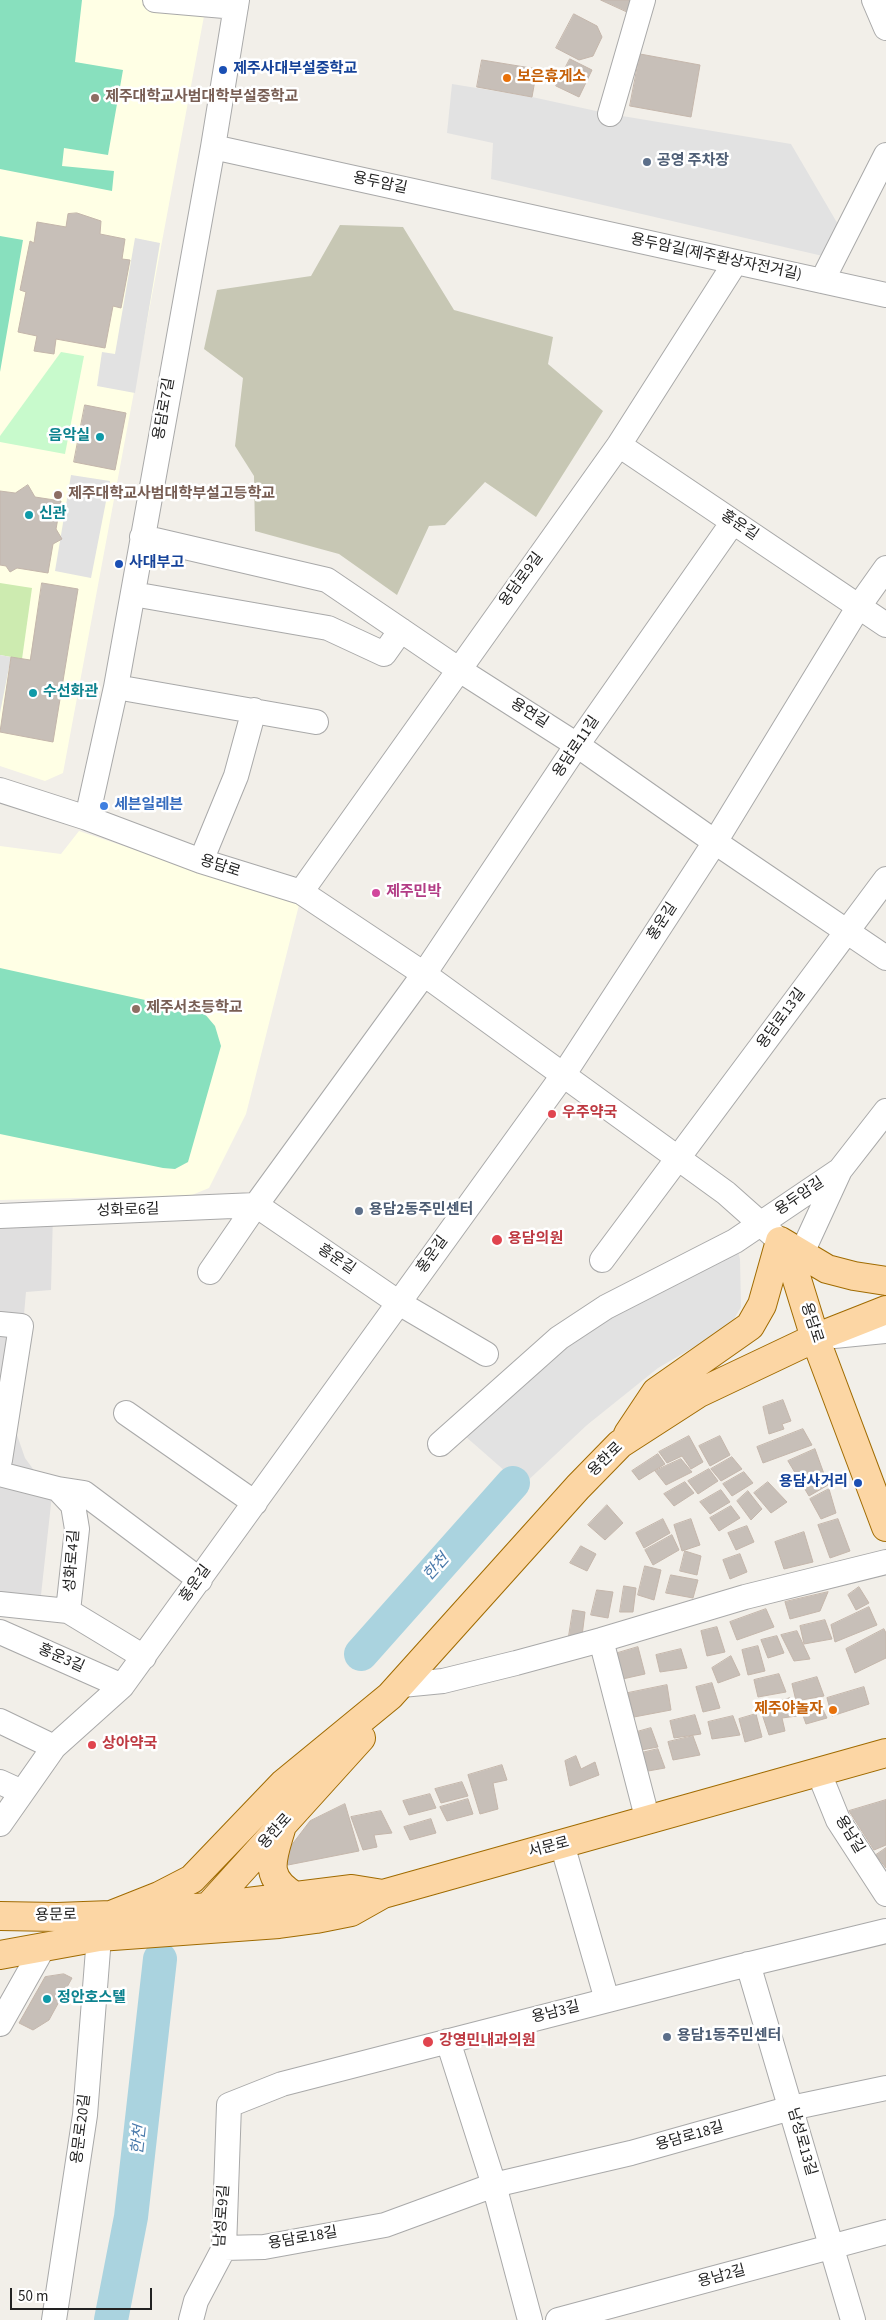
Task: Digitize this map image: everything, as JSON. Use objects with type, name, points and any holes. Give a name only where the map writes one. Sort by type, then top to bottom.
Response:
[{"type":"main road","points":[[622,1444],[656,1392],[750,1326],[762,1305],[784,1247],[827,1269],[886,1281]]},
{"type":"main road","name":"용담로","points":[[784,1247],[815,1338],[886,1527]]},
{"type":"main road","name":"용한로","points":[[137,1934],[159,1923],[181,1920],[208,1907],[355,1747],[396,1690],[578,1487],[622,1444],[699,1393],[815,1338],[886,1310]]},
{"type":"main road","name":"용한로","points":[[105,1926],[192,1878],[284,1783],[319,1756],[396,1690]]},
{"type":"main road","points":[[876,1756],[886,1740]]},
{"type":"main road","points":[[280,1827],[269,1834],[263,1832],[264,1827],[319,1756]]},
{"type":"main road","name":"서문로","points":[[105,1926],[208,1907],[352,1889],[383,1894],[876,1756]]},
{"type":"main road","points":[[280,1827],[272,1869],[276,1882],[295,1896]]},
{"type":"main road","points":[[0,1955],[44,1946],[105,1926],[137,1934],[316,1919],[351,1912],[383,1894]]},
{"type":"main road","name":"용문로","points":[[0,1916],[57,1917],[105,1926]]},
{"type":"main road","name":"용문로","points":[[0,1932],[56,1931],[105,1926]]},
{"type":"street","points":[[155,0],[236,3]]},
{"type":"street","points":[[610,114],[643,0]]},
{"type":"street","points":[[874,0],[886,28]]},
{"type":"street","name":"용담로7길","points":[[87,818],[116,687],[213,148],[236,3]]},
{"type":"street","name":"용두암길","points":[[213,148],[547,221]]},
{"type":"street","points":[[822,281],[886,156]]},
{"type":"street","name":"용두암길(제주환상자전거길)","points":[[547,221],[886,295]]},
{"type":"street","name":"용담로9길","points":[[301,892],[619,445],[735,263]]},
{"type":"street","name":"홍운길","points":[[619,445],[886,625]]},
{"type":"street","name":"용담로11길","points":[[424,974],[577,745],[733,522]]},
{"type":"street","name":"용연길","points":[[142,537],[327,580],[458,669],[577,745],[715,842],[886,958]]},
{"type":"street","name":"홍운길","points":[[0,1824],[54,1747],[122,1686],[564,1074],[715,842],[859,606],[886,568]]},
{"type":"street","points":[[133,594],[328,628],[384,654],[401,630]]},
{"type":"street","points":[[116,687],[316,722]]},
{"type":"street","points":[[200,862],[236,776],[254,710]]},
{"type":"street","name":"용담로","points":[[0,790],[87,818],[200,862],[301,892],[424,974],[726,1193],[784,1247]]},
{"type":"street","name":"용담로13길","points":[[679,1160],[886,879]]},
{"type":"street","points":[[210,1272],[424,974]]},
{"type":"street","points":[[784,1247],[886,1111]]},
{"type":"street","points":[[602,1260],[679,1160]]},
{"type":"street","name":"용두암길","points":[[440,1444],[559,1338],[606,1308],[735,1241],[784,1247],[840,1170]]},
{"type":"street","name":"성화로6길","points":[[0,1216],[256,1206]]},
{"type":"street","name":"흥운길","points":[[256,1206],[399,1303],[486,1354]]},
{"type":"street","points":[[0,1324],[21,1326],[0,1460]]},
{"type":"street","points":[[815,1338],[886,1330]]},
{"type":"street","points":[[126,1413],[255,1503]]},
{"type":"street","points":[[0,1474],[58,1489],[84,1493],[200,1580]]},
{"type":"street","name":"성화로4길","points":[[58,1489],[73,1505],[77,1529],[68,1611],[144,1656]]},
{"type":"street","points":[[396,1690],[443,1681],[601,1640],[745,1597],[886,1562]]},
{"type":"street","points":[[0,1604],[68,1611]]},
{"type":"street","name":"홍운3길","points":[[0,1632],[122,1686]]},
{"type":"street","points":[[601,1640],[648,1821]]},
{"type":"street","points":[[0,1721],[54,1747]]},
{"type":"street","name":"용남길","points":[[819,1773],[838,1820],[886,1894]]},
{"type":"street","points":[[0,1782],[22,1792]]},
{"type":"street","points":[[562,1844],[607,2000]]},
{"type":"street","name":"용문로20길","points":[[54,2320],[85,2115],[105,1926]]},
{"type":"street","name":"용남3길","points":[[229,2105],[282,2084],[748,1964],[886,1931]]},
{"type":"street","points":[[0,2024],[44,1946]]},
{"type":"street","name":"남성로13길","points":[[748,1964],[853,2320]]},
{"type":"street","points":[[448,2041],[494,2185],[530,2320]]},
{"type":"street","name":"용담로18길","points":[[224,2248],[264,2247],[385,2224],[494,2185],[631,2153],[791,2108],[886,2088]]},
{"type":"street","name":"남성로9길","points":[[197,2314],[224,2248],[229,2105]]},
{"type":"street","name":"용남2길","points":[[558,2320],[886,2232]]},
{"type":"shaded area","name":"제주대학교사범대학부설고등학교","points":[[0,0],[207,0],[63,773],[45,781],[0,766]]},
{"type":"shaded area","name":"공영 주차장","points":[[452,84],[532,97],[610,114],[791,144],[846,238],[840,260],[491,179],[493,143],[447,133]]},
{"type":"shaded area","points":[[340,225],[403,227],[454,310],[553,337],[548,364],[603,411],[536,517],[485,482],[445,525],[429,526],[397,595],[339,554],[255,531],[254,476],[235,446],[243,378],[204,349],[217,290],[311,276]]},
{"type":"shaded area","points":[[135,238],[160,243],[135,393],[97,386],[102,352],[115,354]]},
{"type":"shaded area","points":[[71,475],[110,481],[91,578],[55,571]]},
{"type":"shaded area","points":[[0,655],[11,657],[0,713]]},
{"type":"shaded area","name":"제주서초등학교","points":[[79,831],[299,905],[246,1114],[209,1188],[192,1195],[0,1200],[0,846],[61,854]]},
{"type":"shaded area","points":[[53,1214],[51,1290],[26,1292],[20,1359],[17,1435],[25,1458],[52,1495],[41,1595],[0,1592],[0,1216]]},
{"type":"shaded area","points":[[735,1241],[740,1259],[741,1307],[730,1326],[658,1368],[587,1425],[522,1486],[457,1429],[559,1338]]},
{"type":"green space","points":[[0,0],[82,0],[75,62],[123,70],[108,155],[64,148],[62,166],[114,171],[112,191],[0,169]]},
{"type":"green space","points":[[0,236],[23,240],[0,372]]},
{"type":"green space","points":[[61,352],[84,356],[65,454],[0,442],[0,436]]},
{"type":"green space","points":[[0,583],[32,588],[22,659],[0,655]]},
{"type":"green space","points":[[0,968],[204,1013],[215,1026],[221,1046],[188,1162],[175,1169],[163,1168],[0,1134]]},
{"type":"building","points":[[601,0],[636,0],[630,13]]},
{"type":"building","points":[[574,14],[597,26],[602,37],[593,56],[579,60],[556,48]]},
{"type":"building","points":[[640,54],[700,65],[691,117],[630,106]]},
{"type":"building","points":[[570,59],[592,70],[579,97],[556,86]]},
{"type":"building","name":"보은휴게소","points":[[482,60],[537,69],[532,97],[477,87]]},
{"type":"building","points":[[77,213],[101,221],[100,234],[125,239],[122,259],[130,260],[121,308],[113,306],[105,348],[56,339],[54,354],[34,351],[37,336],[18,332],[26,292],[20,290],[30,241],[34,243],[37,222],[66,227],[68,214]]},
{"type":"building","name":"음악실","points":[[85,405],[126,413],[115,470],[74,462]]},
{"type":"building","name":"신관","points":[[28,485],[35,497],[61,501],[56,529],[62,539],[53,544],[48,573],[17,568],[10,572],[6,566],[0,565],[0,491],[15,493]]},
{"type":"building","name":"수선화관","points":[[42,583],[78,589],[53,742],[0,732],[11,657],[30,660]]},
{"type":"building","points":[[783,1400],[791,1421],[782,1424],[784,1429],[769,1434],[763,1407]]},
{"type":"building","points":[[803,1429],[812,1445],[763,1463],[757,1447]]},
{"type":"building","points":[[689,1436],[703,1462],[691,1469],[682,1456],[667,1463],[659,1452]]},
{"type":"building","points":[[720,1436],[730,1455],[710,1466],[699,1446]]},
{"type":"building","points":[[815,1449],[828,1485],[809,1496],[788,1461]]},
{"type":"building","points":[[658,1454],[665,1464],[639,1480],[632,1471]]},
{"type":"building","points":[[732,1457],[742,1469],[721,1481],[711,1469]]},
{"type":"building","points":[[681,1459],[692,1472],[666,1485],[655,1471]]},
{"type":"building","points":[[709,1469],[718,1481],[698,1494],[688,1481]]},
{"type":"building","points":[[744,1472],[753,1483],[732,1496],[723,1484]]},
{"type":"building","points":[[685,1482],[694,1493],[674,1506],[664,1494]]},
{"type":"building","points":[[768,1482],[787,1502],[771,1513],[754,1493]]},
{"type":"building","points":[[829,1489],[836,1513],[821,1519],[810,1499]]},
{"type":"building","points":[[721,1490],[730,1502],[710,1514],[700,1502]]},
{"type":"building","points":[[748,1491],[762,1509],[751,1520],[737,1501]]},
{"type":"building","points":[[607,1505],[623,1523],[605,1540],[588,1525]]},
{"type":"building","points":[[731,1506],[740,1518],[719,1531],[710,1518]]},
{"type":"building","points":[[663,1519],[670,1533],[644,1548],[636,1533]]},
{"type":"building","points":[[691,1519],[700,1545],[682,1551],[674,1525]]},
{"type":"building","points":[[838,1519],[850,1551],[830,1558],[818,1525]]},
{"type":"building","points":[[747,1526],[754,1542],[736,1550],[728,1533]]},
{"type":"building","points":[[804,1532],[813,1562],[784,1569],[775,1542]]},
{"type":"building","points":[[672,1535],[679,1550],[653,1565],[645,1550]]},
{"type":"building","points":[[581,1546],[596,1554],[587,1571],[570,1563]]},
{"type":"building","points":[[685,1551],[701,1556],[697,1575],[680,1571]]},
{"type":"building","points":[[740,1554],[747,1572],[730,1579],[723,1560]]},
{"type":"building","points":[[645,1566],[661,1570],[654,1600],[638,1595]]},
{"type":"building","points":[[671,1575],[698,1580],[693,1598],[666,1593]]},
{"type":"building","points":[[624,1586],[636,1588],[633,1612],[620,1612]]},
{"type":"building","points":[[859,1587],[869,1603],[856,1610],[848,1595]]},
{"type":"building","points":[[597,1590],[613,1592],[608,1618],[591,1615]]},
{"type":"building","points":[[828,1592],[820,1611],[790,1619],[785,1602]]},
{"type":"building","points":[[869,1607],[877,1625],[835,1642],[831,1625]]},
{"type":"building","points":[[766,1609],[774,1627],[737,1640],[730,1622]]},
{"type":"building","points":[[573,1610],[585,1612],[582,1636],[569,1636]]},
{"type":"building","points":[[825,1620],[832,1639],[804,1644],[800,1626]]},
{"type":"building","points":[[717,1627],[725,1652],[707,1656],[701,1631]]},
{"type":"building","points":[[884,1629],[886,1633],[886,1658],[855,1673],[846,1649]]},
{"type":"building","points":[[797,1631],[810,1659],[794,1661],[781,1635]]},
{"type":"building","points":[[777,1636],[784,1653],[768,1658],[761,1640]]},
{"type":"building","points":[[758,1646],[765,1671],[748,1675],[742,1650]]},
{"type":"building","points":[[638,1647],[645,1674],[618,1680],[611,1655]]},
{"type":"building","points":[[681,1649],[687,1668],[660,1672],[656,1655]]},
{"type":"building","points":[[731,1656],[740,1675],[718,1683],[712,1668]]},
{"type":"building","points":[[779,1674],[786,1692],[758,1697],[754,1680]]},
{"type":"building","points":[[817,1677],[824,1696],[796,1701],[792,1684]]},
{"type":"building","points":[[712,1683],[720,1708],[703,1712],[696,1687]]},
{"type":"building","points":[[667,1685],[671,1710],[634,1717],[628,1693]]},
{"type":"building","points":[[864,1687],[869,1704],[832,1716],[827,1698]]},
{"type":"building","points":[[790,1698],[797,1716],[782,1718],[785,1731],[769,1735],[760,1708]]},
{"type":"building","points":[[820,1704],[827,1718],[806,1724],[801,1710]]},
{"type":"building","points":[[756,1714],[762,1737],[745,1742],[739,1719]]},
{"type":"building","points":[[695,1715],[701,1734],[674,1738],[670,1721]]},
{"type":"building","points":[[733,1716],[740,1735],[712,1739],[708,1722]]},
{"type":"building","points":[[651,1728],[658,1747],[630,1752],[626,1735]]},
{"type":"building","points":[[693,1736],[700,1755],[673,1760],[668,1742]]},
{"type":"building","points":[[658,1749],[665,1768],[637,1773],[633,1755]]},
{"type":"building","points":[[576,1756],[581,1769],[595,1762],[599,1775],[570,1786],[565,1761]]},
{"type":"building","points":[[502,1765],[507,1780],[493,1783],[498,1809],[480,1814],[468,1775]]},
{"type":"building","points":[[462,1782],[468,1796],[441,1803],[435,1789]]},
{"type":"building","points":[[430,1794],[436,1808],[409,1815],[403,1801]]},
{"type":"building","points":[[468,1799],[473,1814],[447,1821],[440,1807]]},
{"type":"building","points":[[886,1800],[886,1845],[874,1850],[849,1811]]},
{"type":"building","points":[[345,1804],[359,1851],[288,1865],[284,1855],[310,1821]]},
{"type":"building","points":[[381,1811],[392,1833],[374,1835],[377,1847],[363,1850],[351,1817]]},
{"type":"building","points":[[431,1819],[436,1833],[410,1840],[404,1827]]},
{"type":"building","points":[[886,1848],[886,1868],[876,1855]]},
{"type":"building","name":"정안호스텔","points":[[64,1974],[72,1978],[49,2020],[33,2030],[19,2023],[45,1977]]},
{"type":"waterway","name":"한천","points":[[361,1654],[513,1483]]},
{"type":"waterway","name":"한천","points":[[111,2320],[131,2217],[160,1959]]},
{"type":"place","name":"제주사대부설중학교","points":[[223,70]]},
{"type":"place","name":"보은휴게소","points":[[507,78]]},
{"type":"place","name":"제주대학교사범대학부설중학교","points":[[95,98]]},
{"type":"place","name":"공영 주차장","points":[[647,162]]},
{"type":"place","name":"음악실","points":[[100,437]]},
{"type":"place","name":"제주대학교사범대학부설고등학교","points":[[58,495]]},
{"type":"place","name":"신관","points":[[29,515]]},
{"type":"place","name":"사대부고","points":[[119,564]]},
{"type":"place","name":"수선화관","points":[[33,693]]},
{"type":"place","name":"세븐일레븐","points":[[104,806]]},
{"type":"place","name":"제주민박","points":[[376,893]]},
{"type":"place","name":"제주서초등학교","points":[[136,1009]]},
{"type":"place","name":"우주약국","points":[[552,1114]]},
{"type":"place","name":"용담2동주민센터","points":[[359,1211]]},
{"type":"place","name":"용담의원","points":[[497,1240]]},
{"type":"place","name":"용담사거리","points":[[858,1483]]},
{"type":"place","name":"제주야놀자","points":[[833,1710]]},
{"type":"place","name":"상아약국","points":[[92,1745]]},
{"type":"place","name":"정안호스텔","points":[[47,1999]]},
{"type":"place","name":"용담1동주민센터","points":[[667,2037]]},
{"type":"place","name":"강영민내과의원","points":[[428,2042]]}]
